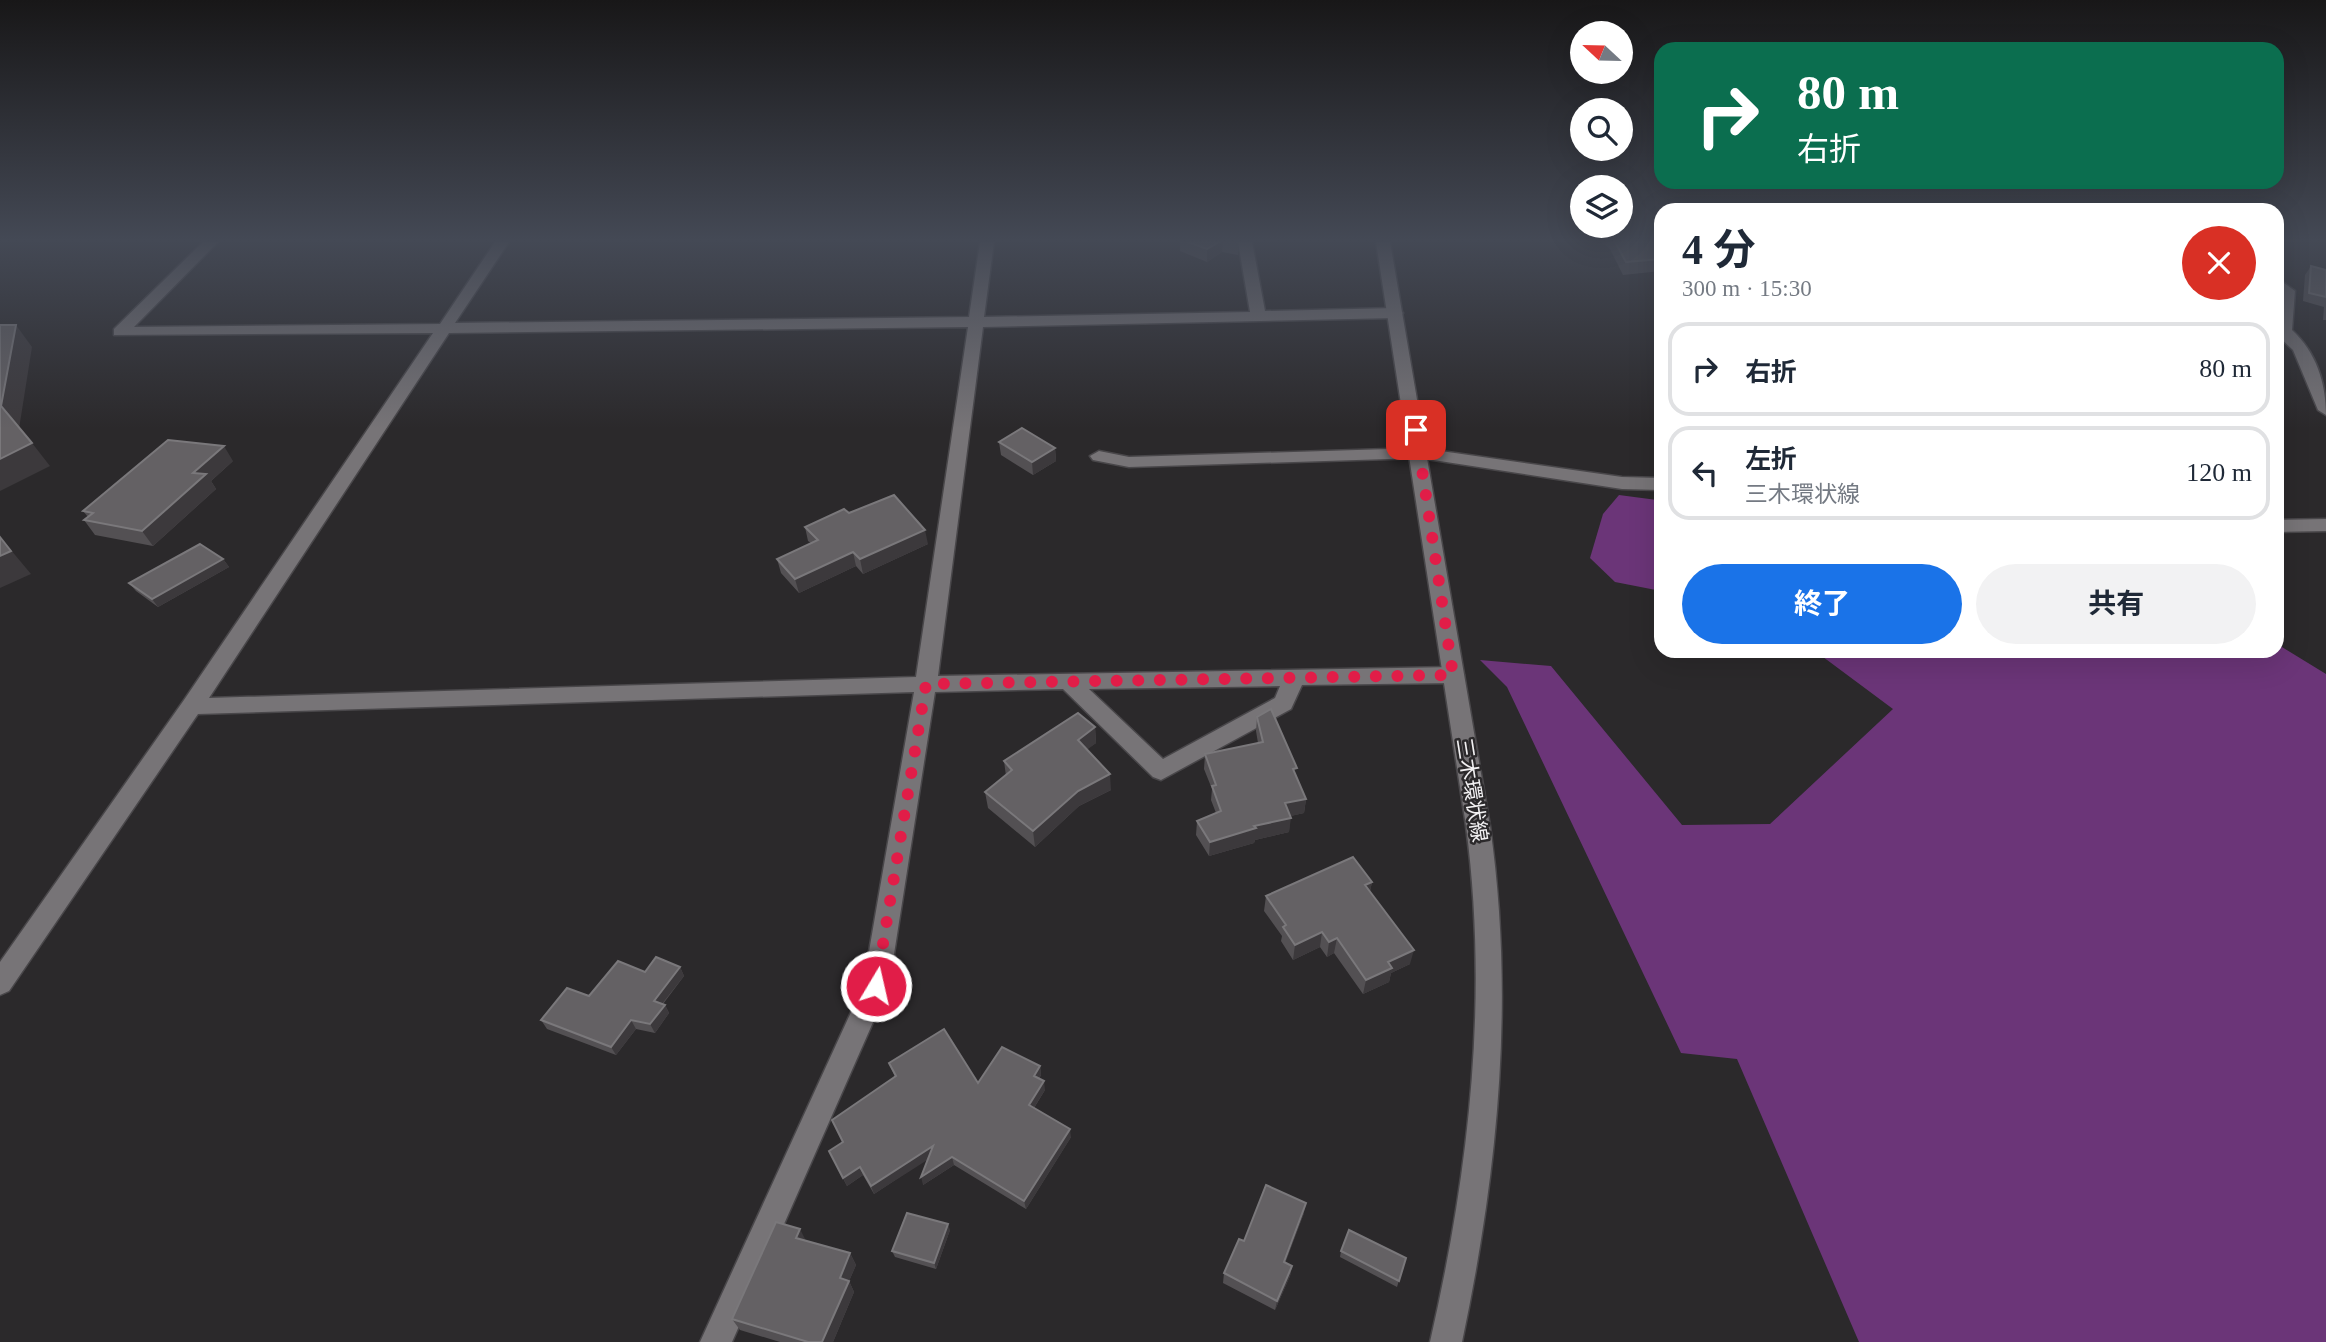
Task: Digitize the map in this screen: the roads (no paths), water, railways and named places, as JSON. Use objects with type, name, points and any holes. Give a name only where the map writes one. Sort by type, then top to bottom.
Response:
[{"type":"street","points":[[148,305],[120,332],[977,322],[1395,313]]},
{"type":"street","points":[[0,982],[192,706],[460,305]]},
{"type":"street","points":[[716,1342],[876,986],[926,684],[979,305]]},
{"type":"street","points":[[1256,305],[1258,315]]},
{"type":"street","name":"三木環状線","points":[[1394,305],[1420,453],[1453,675],[1475,794],[1486,887],[1490,982],[1484,1095],[1462,1270],[1446,1342]]},
{"type":"street","points":[[2284,333],[2297,341],[2326,411]]},
{"type":"street","points":[[1099,456],[1129,461],[1420,453],[1622,483],[1654,485]]},
{"type":"street","points":[[2284,526],[2326,525]]},
{"type":"street","points":[[192,706],[926,684],[1453,675]]},
{"type":"street","points":[[1068,681],[1161,771],[1283,703],[1295,677]]}]
